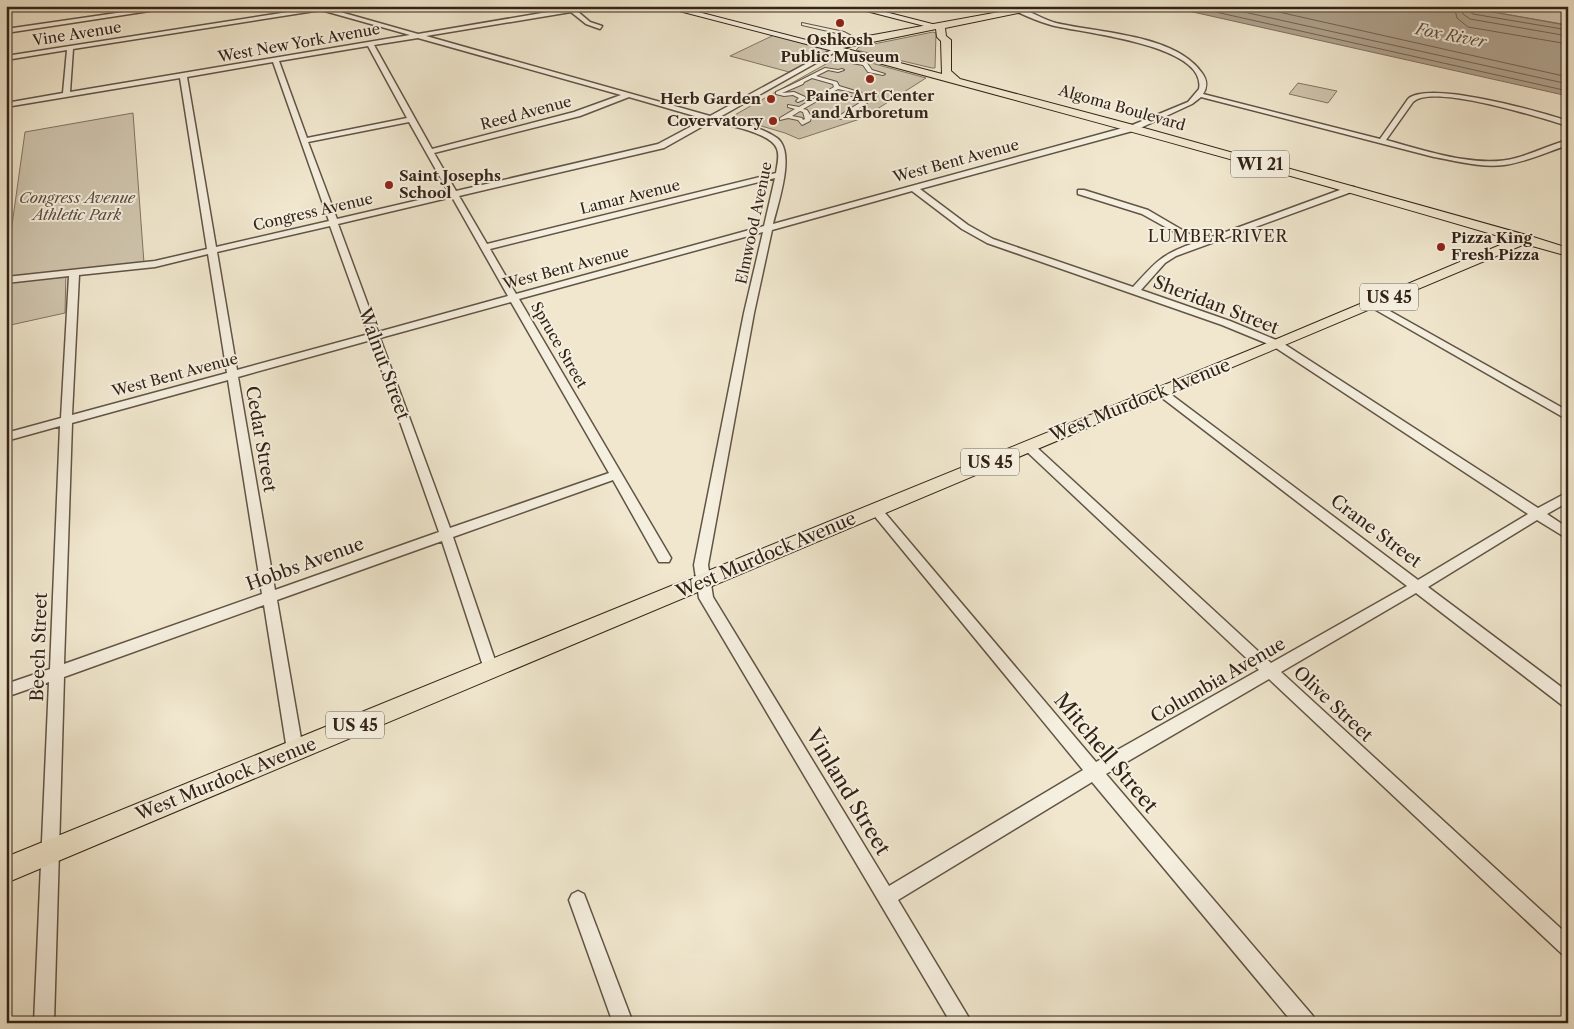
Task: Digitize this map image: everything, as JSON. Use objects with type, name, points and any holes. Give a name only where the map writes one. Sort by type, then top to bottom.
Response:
[{"type":"main road","name":"Algoma Boulevard","points":[[664,6],[842,55],[955,79],[1388,199],[1568,252]]},
{"type":"main road","points":[[851,6],[944,26],[942,37],[946,40],[946,69],[948,74],[955,79]]},
{"type":"main road","name":"Congress Avenue","points":[[842,55],[872,40],[1048,6]]},
{"type":"main road","points":[[918,71],[946,69]]},
{"type":"main road","points":[[1388,199],[1416,211],[1493,236],[1501,242],[1500,250]]},
{"type":"main road","name":"West Murdock Avenue","points":[[6,870],[704,582],[1526,239]]},
{"type":"street","points":[[6,7],[14,6]]},
{"type":"street","points":[[6,31],[179,6]]},
{"type":"street","name":"Elmwood Avenue","points":[[312,6],[760,132],[774,138],[782,149],[780,174],[747,323],[701,565],[704,582]]},
{"type":"street","name":"Vine Avenue","points":[[6,58],[321,9],[330,6]]},
{"type":"street","name":"West New York Avenue","points":[[6,105],[595,6]]},
{"type":"street","points":[[1008,6],[1049,23],[1121,37],[1170,52],[1191,64],[1201,74],[1203,86],[1200,95],[1450,158],[1489,164],[1518,160],[1568,142]]},
{"type":"street","points":[[574,10],[588,22],[600,27]]},
{"type":"street","points":[[803,24],[842,33],[855,39]]},
{"type":"street","name":"Spruce Street","points":[[370,44],[430,152],[664,558]]},
{"type":"street","points":[[66,95],[70,48]]},
{"type":"street","points":[[798,101],[803,98],[794,91],[811,76],[828,69],[842,70],[837,66],[842,55]]},
{"type":"street","name":"Congress Avenue","points":[[6,280],[139,267],[456,195],[664,145],[712,118],[842,55]]},
{"type":"street","name":"Walnut Street","points":[[274,60],[446,534],[491,669]]},
{"type":"street","points":[[870,62],[870,71],[883,74]]},
{"type":"street","name":"Cedar Street","points":[[183,75],[232,375],[271,596],[295,750]]},
{"type":"street","points":[[811,76],[860,93]]},
{"type":"street","points":[[836,86],[814,100],[821,104],[805,104],[794,107],[784,118],[800,119],[802,123],[808,120],[808,117],[817,115],[840,118],[865,102],[851,98]]},
{"type":"street","points":[[1382,141],[1412,100],[1426,94],[1460,97],[1568,124]]},
{"type":"street","name":"Reed Avenue","points":[[430,152],[576,114],[628,95]]},
{"type":"street","name":"West Bent Avenue","points":[[6,437],[1133,128],[1182,108],[1200,95]]},
{"type":"street","points":[[805,104],[790,99],[783,104],[805,111],[808,117]]},
{"type":"street","points":[[304,140],[413,119]]},
{"type":"street","name":"Lamar Avenue","points":[[486,247],[780,174]]},
{"type":"street","name":"Sheridan Street","points":[[913,188],[965,227],[990,241],[1259,335],[1277,344],[1568,534]]},
{"type":"street","points":[[1134,292],[1167,257],[1351,189]]},
{"type":"street","points":[[1081,192],[1145,212],[1201,244]]},
{"type":"street","name":"Beech Street","points":[[44,1023],[66,421],[74,273]]},
{"type":"street","points":[[1372,304],[1568,416]]},
{"type":"street","name":"Crane Street","points":[[1161,392],[1568,702]]},
{"type":"street","name":"Olive Street","points":[[1028,446],[1568,948]]},
{"type":"street","name":"Hobbs Avenue","points":[[6,691],[617,474]]},
{"type":"street","name":"Columbia Avenue","points":[[887,897],[1094,772],[1418,586],[1568,496]]},
{"type":"street","name":"Mitchell Street","points":[[876,510],[1306,1023]]},
{"type":"street","name":"Vinland Street","points":[[704,582],[706,598],[962,1023]]},
{"type":"street","points":[[578,900],[623,1023]]},
{"type":"green space","points":[[1459,6],[1568,6],[1568,25]]},
{"type":"green space","points":[[933,32],[936,33],[935,68],[856,50],[859,47]]},
{"type":"green space","points":[[774,35],[830,50],[789,72],[730,56]]},
{"type":"green space","points":[[842,55],[926,78],[863,118],[799,139],[731,117]]},
{"type":"green space","points":[[1298,83],[1337,91],[1328,103],[1289,94]]},
{"type":"green space","name":"Congress Avenue Athletic Park","points":[[133,113],[144,263],[66,270],[65,313],[6,326],[6,268],[25,132]]},
{"type":"water","name":"Fox River","points":[[1166,6],[1459,6],[1568,25],[1568,96]]},
{"type":"place","name":"Oshkosh Public Museum","points":[[840,23]]},
{"type":"place","name":"Paine Art Center and Arboretum","points":[[870,79]]},
{"type":"place","name":"Herb Garden","points":[[771,99]]},
{"type":"place","name":"Covervatory","points":[[773,121]]},
{"type":"place","name":"Saint Josephs School","points":[[389,185]]},
{"type":"place","name":"Pizza King Fresh Pizza","points":[[1441,247]]},
{"type":"district","name":"LUMBER RIVER","points":[[1218,236]]}]
